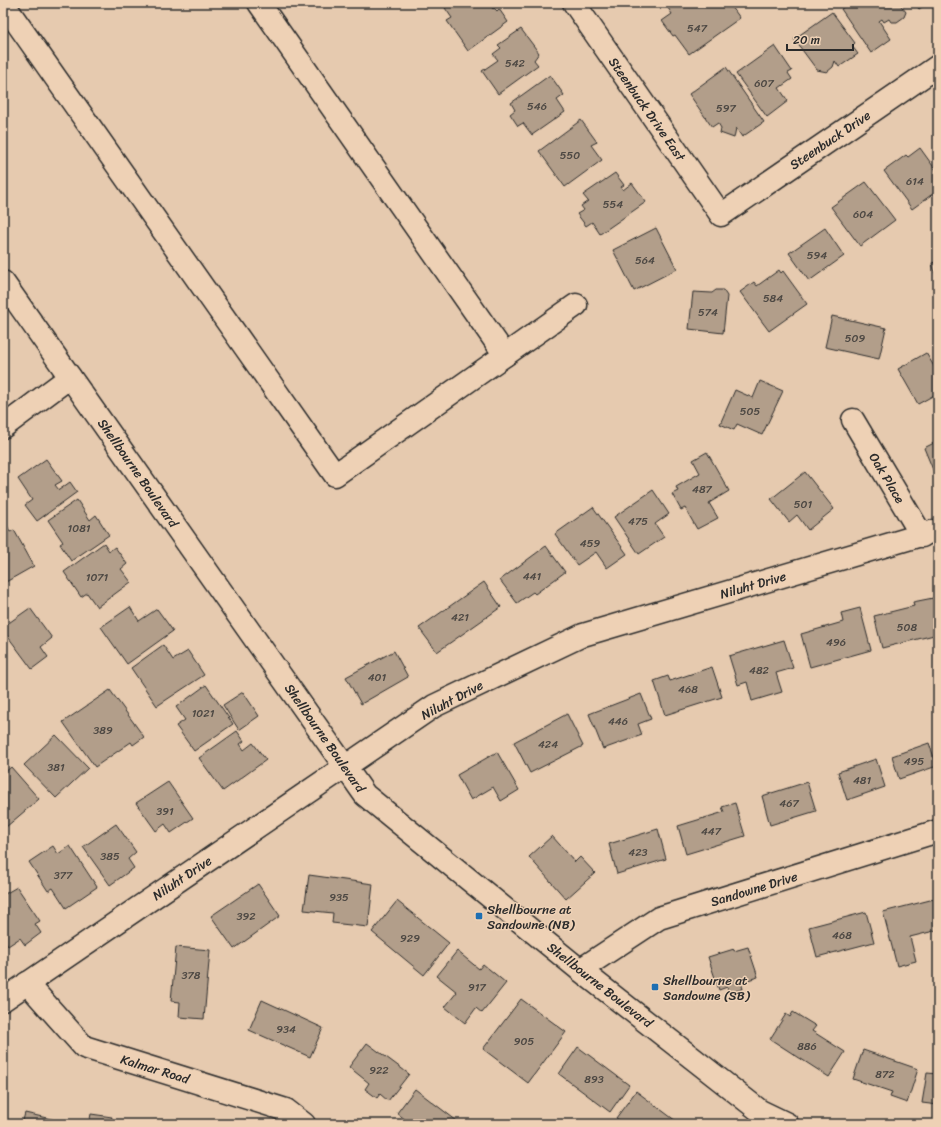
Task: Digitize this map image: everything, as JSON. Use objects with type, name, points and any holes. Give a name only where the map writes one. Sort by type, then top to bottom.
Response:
[{"type":"street","points":[[3,3],[335,475],[576,305]]},
{"type":"street","points":[[259,3],[505,355]]},
{"type":"street","name":"Steenbuck Drive East","points":[[574,3],[721,215]]},
{"type":"street","name":"Steenbuck Drive","points":[[721,215],[938,66]]},
{"type":"street","name":"Shellbourne Boulevard","points":[[3,282],[365,795],[580,970],[760,1111],[787,1124]]},
{"type":"street","points":[[3,427],[70,377]]},
{"type":"street","name":"Oak Place","points":[[853,420],[930,533]]},
{"type":"street","name":"Niluht Drive","points":[[3,1000],[434,706],[583,635],[930,533]]},
{"type":"street","name":"Sandowne Drive","points":[[580,970],[659,918],[938,831]]},
{"type":"street","name":"Kalmar Road","points":[[28,983],[84,1047],[286,1110],[304,1124]]},
{"type":"building","points":[[452,3],[488,3],[493,9],[494,8],[497,11],[499,9],[508,22],[468,51],[447,21],[452,18],[445,8]]},
{"type":"building","points":[[668,3],[729,3],[740,18],[689,54],[662,21],[672,14],[666,5]]},
{"type":"building","points":[[850,3],[899,3],[906,12],[904,17],[897,22],[891,22],[889,19],[884,22],[882,19],[879,21],[891,39],[871,53],[841,9]]},
{"type":"building","points":[[914,3],[928,3],[919,9]]},
{"type":"building","points":[[832,12],[855,43],[852,46],[858,54],[839,67],[835,61],[833,67],[827,72],[817,70],[794,39]]},
{"type":"building","points":[[521,29],[539,53],[534,60],[538,65],[498,94],[482,71],[498,60],[493,54],[501,48],[498,45]]},
{"type":"building","points":[[775,46],[792,71],[788,73],[792,79],[779,88],[788,101],[767,117],[736,74]]},
{"type":"building","points":[[726,67],[764,122],[742,137],[736,128],[734,138],[720,133],[721,128],[718,123],[712,127],[689,94]]},
{"type":"building","points":[[550,75],[564,95],[557,100],[565,112],[532,135],[523,123],[518,126],[510,114],[515,110],[511,103]]},
{"type":"building","points":[[581,120],[597,142],[591,145],[602,160],[565,187],[539,151]]},
{"type":"building","points":[[920,148],[938,173],[938,190],[912,209],[884,171],[906,155],[908,157]]},
{"type":"building","points":[[615,173],[624,185],[621,187],[623,190],[632,183],[646,202],[600,234],[592,222],[586,226],[577,214],[584,210],[581,206],[588,201],[583,195]]},
{"type":"building","points":[[866,182],[895,220],[860,246],[831,207]]},
{"type":"building","points":[[656,228],[677,269],[634,291],[613,250]]},
{"type":"building","points":[[825,228],[844,256],[809,281],[789,253]]},
{"type":"building","points":[[938,261],[938,283],[932,263]]},
{"type":"building","points":[[779,270],[781,273],[783,271],[807,304],[769,331],[740,292],[754,282],[757,286]]},
{"type":"building","points":[[716,290],[723,290],[727,296],[723,333],[689,329],[693,292],[712,293]]},
{"type":"building","points":[[832,316],[886,328],[879,359],[825,347]]},
{"type":"building","points":[[926,353],[938,373],[938,393],[918,404],[898,369]]},
{"type":"building","points":[[760,381],[783,391],[762,435],[737,424],[734,430],[720,424],[735,390],[753,398]]},
{"type":"building","points":[[938,441],[938,477],[936,477],[924,448]]},
{"type":"building","points":[[707,452],[729,491],[709,503],[718,518],[697,529],[685,508],[681,510],[672,494],[678,491],[676,487],[700,473],[693,460]]},
{"type":"building","points":[[46,459],[62,481],[55,485],[59,490],[70,482],[77,492],[37,521],[25,505],[32,500],[18,479]]},
{"type":"building","points":[[805,472],[834,509],[808,530],[797,515],[789,522],[771,499]]},
{"type":"building","points":[[653,490],[669,514],[655,524],[664,537],[639,554],[614,517]]},
{"type":"building","points":[[77,500],[90,520],[96,515],[109,535],[71,561],[60,544],[63,542],[48,520]]},
{"type":"building","points":[[593,507],[627,554],[607,568],[596,552],[577,565],[555,534]]},
{"type":"building","points":[[7,525],[10,532],[14,530],[34,566],[4,583],[3,527]]},
{"type":"building","points":[[104,543],[109,551],[115,547],[127,564],[121,569],[131,582],[97,607],[87,593],[81,597],[64,572]]},
{"type":"building","points":[[546,546],[565,572],[535,594],[533,592],[517,603],[500,580]]},
{"type":"building","points":[[484,582],[501,607],[437,652],[419,628]]},
{"type":"building","points":[[933,598],[938,620],[938,634],[882,648],[874,616],[914,606],[913,602]]},
{"type":"building","points":[[130,607],[139,621],[157,609],[173,631],[127,664],[101,627]]},
{"type":"building","points":[[30,608],[52,638],[41,647],[48,657],[32,669],[3,630],[3,627]]},
{"type":"building","points":[[860,608],[871,650],[810,667],[801,634],[843,622],[841,613]]},
{"type":"building","points":[[784,640],[793,668],[776,673],[782,692],[752,701],[747,682],[738,685],[729,656]]},
{"type":"building","points":[[163,645],[173,660],[188,651],[204,675],[157,706],[131,668]]},
{"type":"building","points":[[394,651],[408,677],[361,704],[346,677]]},
{"type":"building","points":[[712,667],[722,697],[665,715],[654,681],[668,676],[670,681]]},
{"type":"building","points":[[206,685],[233,724],[194,751],[176,726],[185,720],[176,707]]},
{"type":"building","points":[[110,690],[144,737],[133,745],[131,742],[95,767],[63,722]]},
{"type":"building","points":[[243,692],[259,716],[239,730],[223,705]]},
{"type":"building","points":[[641,694],[651,719],[638,724],[642,735],[603,749],[589,714]]},
{"type":"building","points":[[567,714],[583,746],[530,773],[514,742]]},
{"type":"building","points":[[237,731],[244,741],[240,744],[244,750],[253,743],[266,760],[223,791],[199,758]]},
{"type":"building","points":[[56,735],[88,768],[56,798],[24,765]]},
{"type":"building","points":[[929,743],[937,766],[899,779],[892,756]]},
{"type":"building","points":[[497,752],[519,790],[501,801],[493,787],[471,800],[457,775]]},
{"type":"building","points":[[876,759],[885,787],[847,800],[838,772]]},
{"type":"building","points":[[11,767],[39,799],[6,827],[3,824],[3,774]]},
{"type":"building","points":[[168,782],[193,818],[171,833],[165,824],[156,831],[136,803]]},
{"type":"building","points":[[807,782],[816,811],[770,825],[762,796]]},
{"type":"building","points":[[735,803],[745,836],[686,854],[678,826],[724,812],[722,807]]},
{"type":"building","points":[[116,824],[136,852],[128,859],[134,868],[110,885],[83,847]]},
{"type":"building","points":[[658,829],[666,859],[617,874],[609,844]]},
{"type":"building","points":[[552,836],[575,862],[580,857],[595,873],[566,899],[529,857]]},
{"type":"building","points":[[53,846],[58,854],[70,846],[97,887],[66,908],[53,888],[48,891],[29,862]]},
{"type":"building","points":[[309,875],[373,884],[368,927],[332,923],[333,913],[304,910]]},
{"type":"building","points":[[258,884],[280,916],[234,949],[211,916]]},
{"type":"building","points":[[17,887],[40,921],[35,924],[41,933],[25,945],[20,938],[8,946],[3,939],[3,895]]},
{"type":"building","points":[[938,898],[938,930],[910,937],[916,961],[897,966],[883,912]]},
{"type":"building","points":[[397,901],[449,943],[424,975],[372,932]]},
{"type":"building","points":[[866,912],[874,942],[817,957],[809,927]]},
{"type":"building","points":[[176,947],[210,950],[204,1019],[179,1017],[180,1002],[171,1001]]},
{"type":"building","points":[[748,947],[758,977],[741,982],[743,989],[729,993],[727,987],[719,990],[708,957],[734,949],[734,951]]},
{"type":"building","points":[[457,951],[479,969],[483,964],[506,983],[482,1013],[476,1008],[465,1023],[445,1007],[457,992],[437,976]]},
{"type":"building","points":[[521,999],[566,1032],[528,1083],[483,1049]]},
{"type":"building","points":[[262,1000],[323,1028],[310,1057],[249,1030]]},
{"type":"building","points":[[793,1012],[816,1026],[812,1031],[845,1052],[829,1077],[770,1039],[786,1014],[790,1017]]},
{"type":"building","points":[[367,1043],[409,1074],[388,1101],[380,1094],[377,1098],[365,1089],[369,1083],[349,1067]]},
{"type":"building","points":[[578,1047],[629,1085],[610,1112],[559,1074]]},
{"type":"building","points":[[863,1050],[918,1069],[907,1103],[890,1097],[892,1092],[853,1079]]},
{"type":"building","points":[[927,1073],[938,1074],[938,1105],[922,1103]]},
{"type":"building","points":[[415,1089],[461,1124],[411,1124],[397,1113]]},
{"type":"building","points":[[636,1091],[680,1124],[625,1124],[616,1118]]},
{"type":"building","points":[[25,1113],[73,1124],[22,1124]]},
{"type":"building","points":[[91,1114],[112,1117],[110,1124],[89,1124]]},
{"type":"place","name":"Shellbourne at Sandowne (NB)","points":[[479,916]]},
{"type":"place","name":"Shellbourne at Sandowne (SB)","points":[[655,987]]}]
